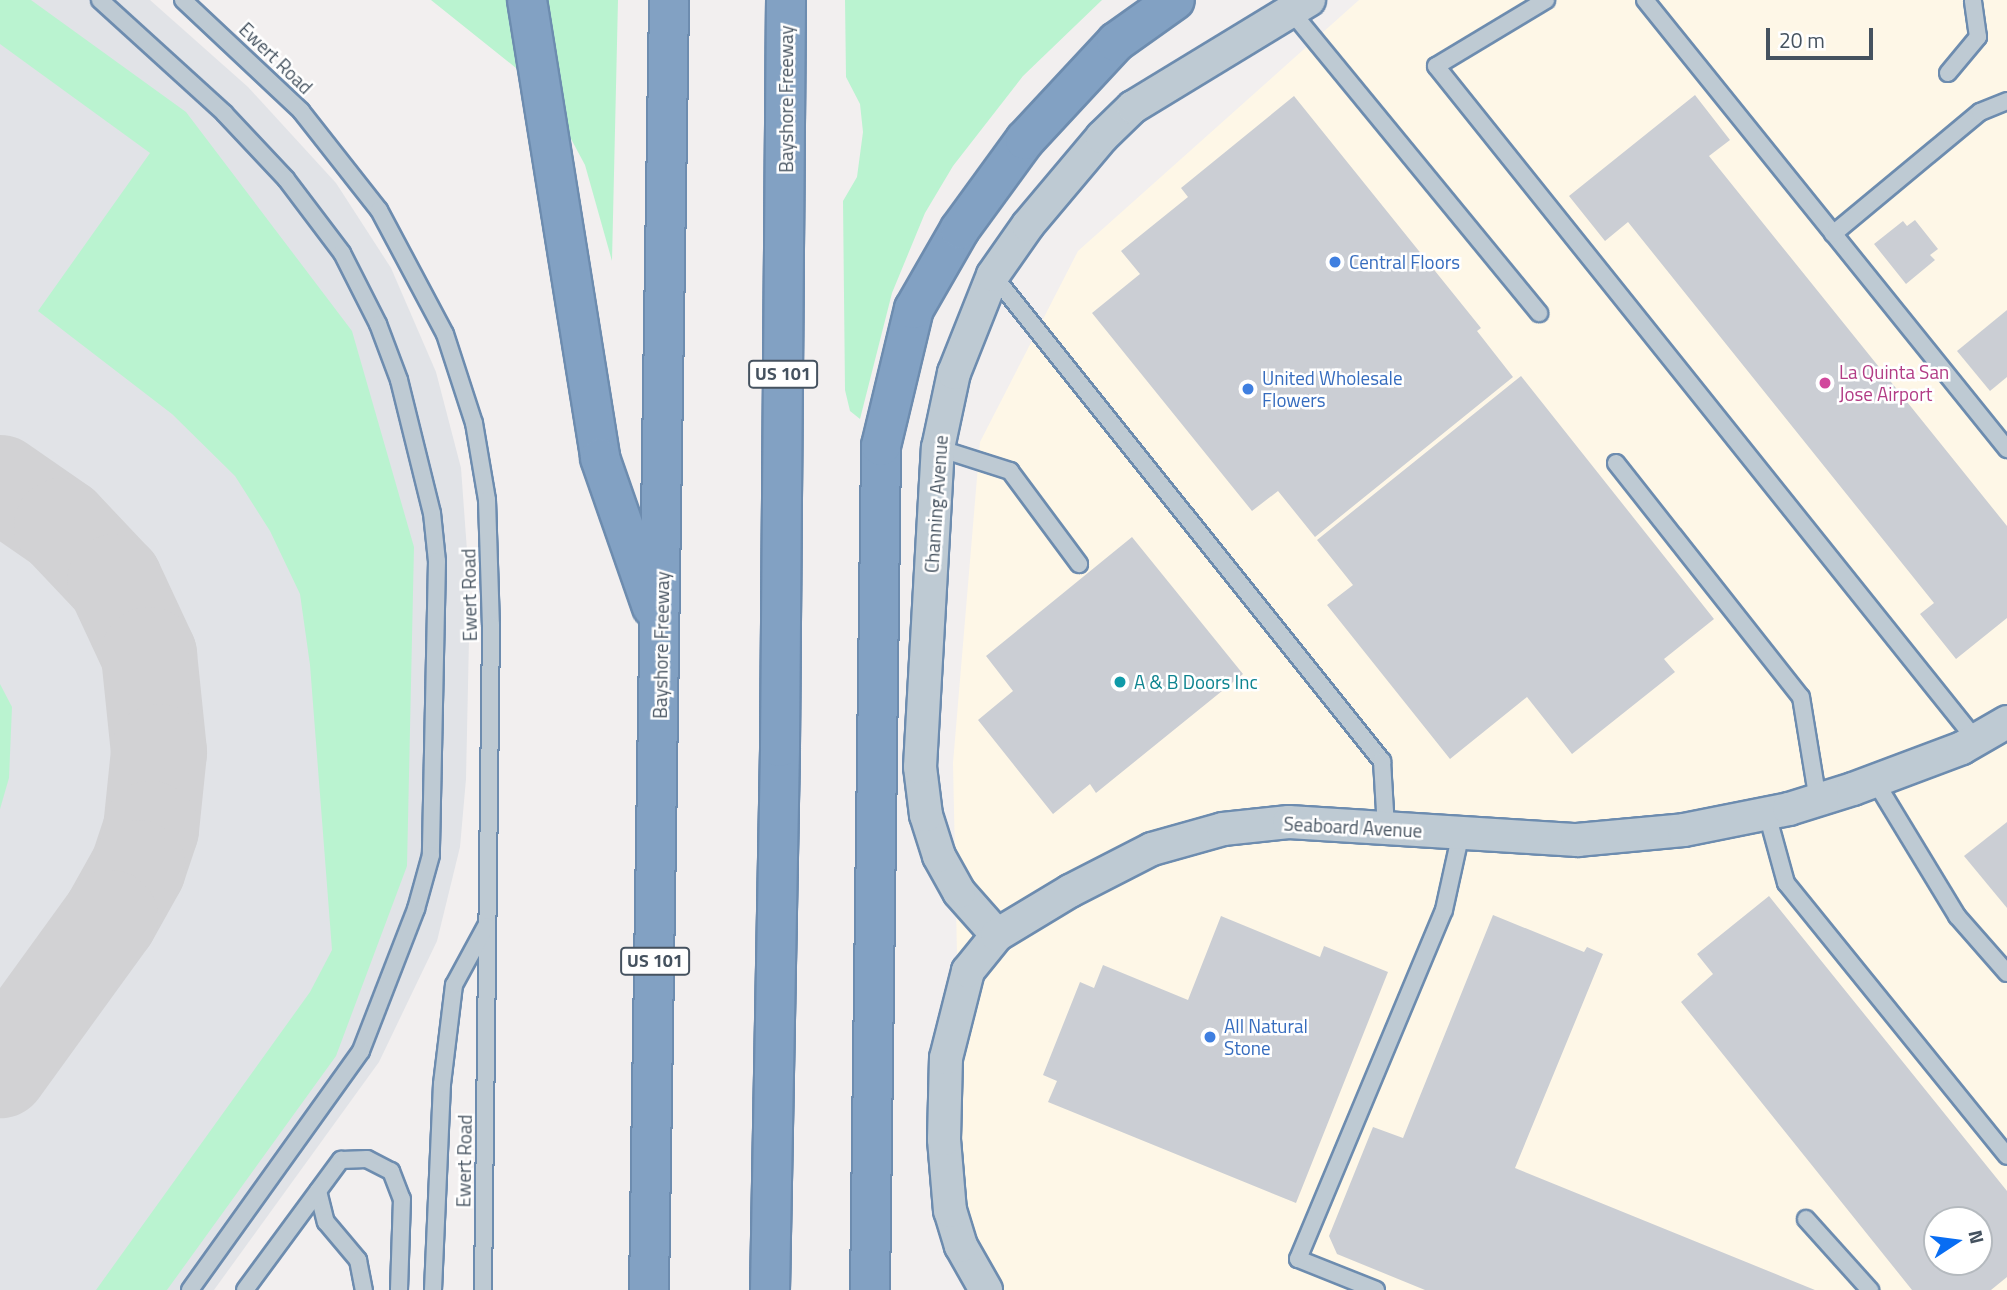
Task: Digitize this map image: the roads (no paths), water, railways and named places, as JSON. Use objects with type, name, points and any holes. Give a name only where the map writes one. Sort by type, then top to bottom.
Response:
[{"type":"highway","points":[[527,0],[600,458],[661,632]]},
{"type":"highway","points":[[660,0],[668,77]]},
{"type":"highway","name":"Bayshore Freeway","points":[[649,1290],[669,0]]},
{"type":"highway","name":"Bayshore Freeway","points":[[770,1290],[780,747],[786,0]]},
{"type":"highway","points":[[870,1290],[881,446],[914,309],[960,229],[1025,140],[1116,42],[1175,0]]},
{"type":"street","name":"Channing Avenue","points":[[997,935],[959,892],[939,856],[926,815],[920,767],[938,448],[954,373],[993,275],[1062,182],[1133,107],[1300,5]]},
{"type":"street","name":"Seaboard Avenue","points":[[986,1290],[961,1246],[950,1210],[944,1139],[946,1059],[968,971],[997,935],[1070,891],[1152,849],[1223,829],[1289,821],[1577,841],[1684,830],[1818,801],[1976,740],[2007,722]]},
{"type":"lane","points":[[100,0],[224,113],[286,179],[342,253],[378,324],[399,380],[429,500],[437,561],[430,855],[416,909],[361,1051],[190,1290]]},
{"type":"lane","name":"Ewert Road","points":[[183,0],[302,111],[379,210],[445,334],[474,423],[487,500],[491,625],[483,1290]]},
{"type":"lane","points":[[1546,0],[1436,66],[1976,740]]},
{"type":"lane","points":[[1645,0],[2007,449]]},
{"type":"lane","points":[[1948,73],[1978,37],[1973,0]]},
{"type":"lane","points":[[1300,5],[1539,313]]},
{"type":"lane","points":[[1833,234],[1980,112],[2007,100]]},
{"type":"lane","points":[[993,275],[1382,761],[1386,828]]},
{"type":"lane","points":[[938,448],[1010,471],[1079,564]]},
{"type":"lane","points":[[1616,463],[1801,697],[1818,801]]},
{"type":"lane","points":[[1875,781],[1957,916],[2007,973]]},
{"type":"lane","points":[[1767,814],[1786,883],[2007,1156]]},
{"type":"lane","points":[[1376,1290],[1298,1259],[1444,910],[1461,833]]},
{"type":"lane","points":[[433,1290],[442,1084],[454,985],[487,924]]},
{"type":"lane","points":[[245,1290],[341,1160],[367,1159],[391,1171],[402,1199],[399,1290]]},
{"type":"lane","points":[[318,1191],[326,1222],[358,1260],[364,1290]]},
{"type":"lane","points":[[1807,1219],[1870,1290]]},
{"type":"place","name":"Central Floors","points":[[1335,262]]},
{"type":"place","name":"La Quinta San Jose Airport","points":[[1825,383]]},
{"type":"place","name":"United Wholesale Flowers","points":[[1248,389]]},
{"type":"place","name":"A & B Doors Inc","points":[[1120,682]]},
{"type":"place","name":"All Natural Stone","points":[[1210,1037]]}]
